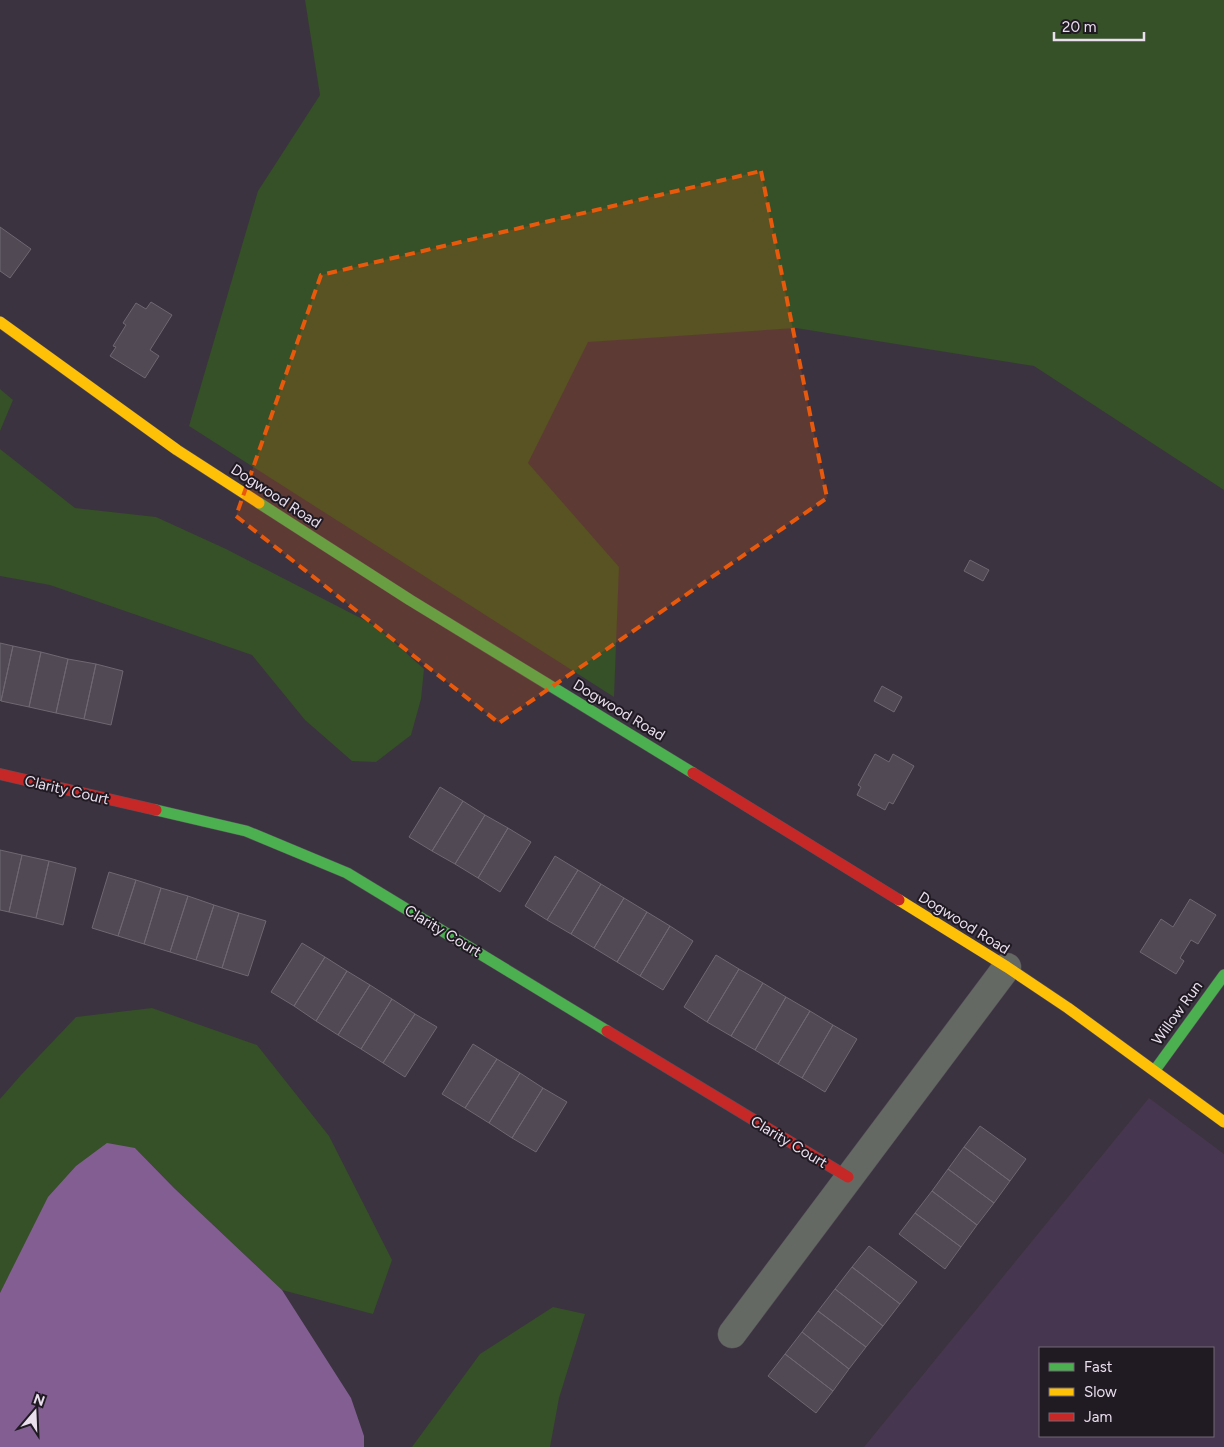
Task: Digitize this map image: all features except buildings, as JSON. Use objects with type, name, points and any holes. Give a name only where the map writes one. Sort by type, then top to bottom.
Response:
[{"type":"street","name":"Dogwood Road","points":[[0,322],[177,450],[401,595],[763,815],[1007,967],[1155,1070],[1224,1122]]},
{"type":"street","name":"Clarity Court","points":[[0,774],[246,831],[347,873],[848,1177]]},
{"type":"street","points":[[732,1334],[1007,967]]},
{"type":"street","name":"Willow Run","points":[[1155,1070],[1224,975]]},
{"type":"highlighted area","points":[[761,171],[827,498],[499,723],[236,516],[321,275]]},
{"type":"shaded area","points":[[1149,1098],[1224,1154],[1224,1447],[864,1447]]},
{"type":"shaded area","points":[[107,1143],[135,1148],[174,1188],[282,1290],[351,1398],[364,1436],[364,1447],[0,1447],[0,1293],[48,1197],[76,1166]]},
{"type":"green space","points":[[305,0],[1224,0],[1224,490],[1034,366],[796,328],[588,342],[528,463],[619,567],[614,697],[189,426],[258,191],[320,95]]},
{"type":"green space","points":[[0,389],[13,400],[0,431]]},
{"type":"green space","points":[[0,449],[75,508],[156,517],[226,549],[376,626],[424,669],[421,699],[411,735],[376,762],[352,761],[305,720],[252,655],[50,585],[0,576]]},
{"type":"green space","points":[[152,1008],[257,1045],[329,1136],[392,1260],[373,1314],[282,1290],[174,1188],[135,1148],[8,1277],[0,1293],[0,1099],[76,1017]]},
{"type":"green space","points":[[553,1307],[585,1314],[559,1398],[550,1447],[412,1447],[480,1354]]},
{"type":"traffic: fast","points":[[259,503],[410,600],[693,773]]},
{"type":"traffic: fast","points":[[156,810],[246,831],[347,873],[607,1031]]},
{"type":"traffic: fast","points":[[1155,1070],[1224,975]]},
{"type":"traffic: slow","points":[[0,322],[177,450],[259,503]]},
{"type":"traffic: slow","points":[[899,900],[1007,967],[1068,1008],[1224,1122]]},
{"type":"traffic: jam","points":[[693,773],[899,900]]},
{"type":"traffic: jam","points":[[0,774],[156,810]]},
{"type":"traffic: jam","points":[[607,1031],[848,1177]]}]
